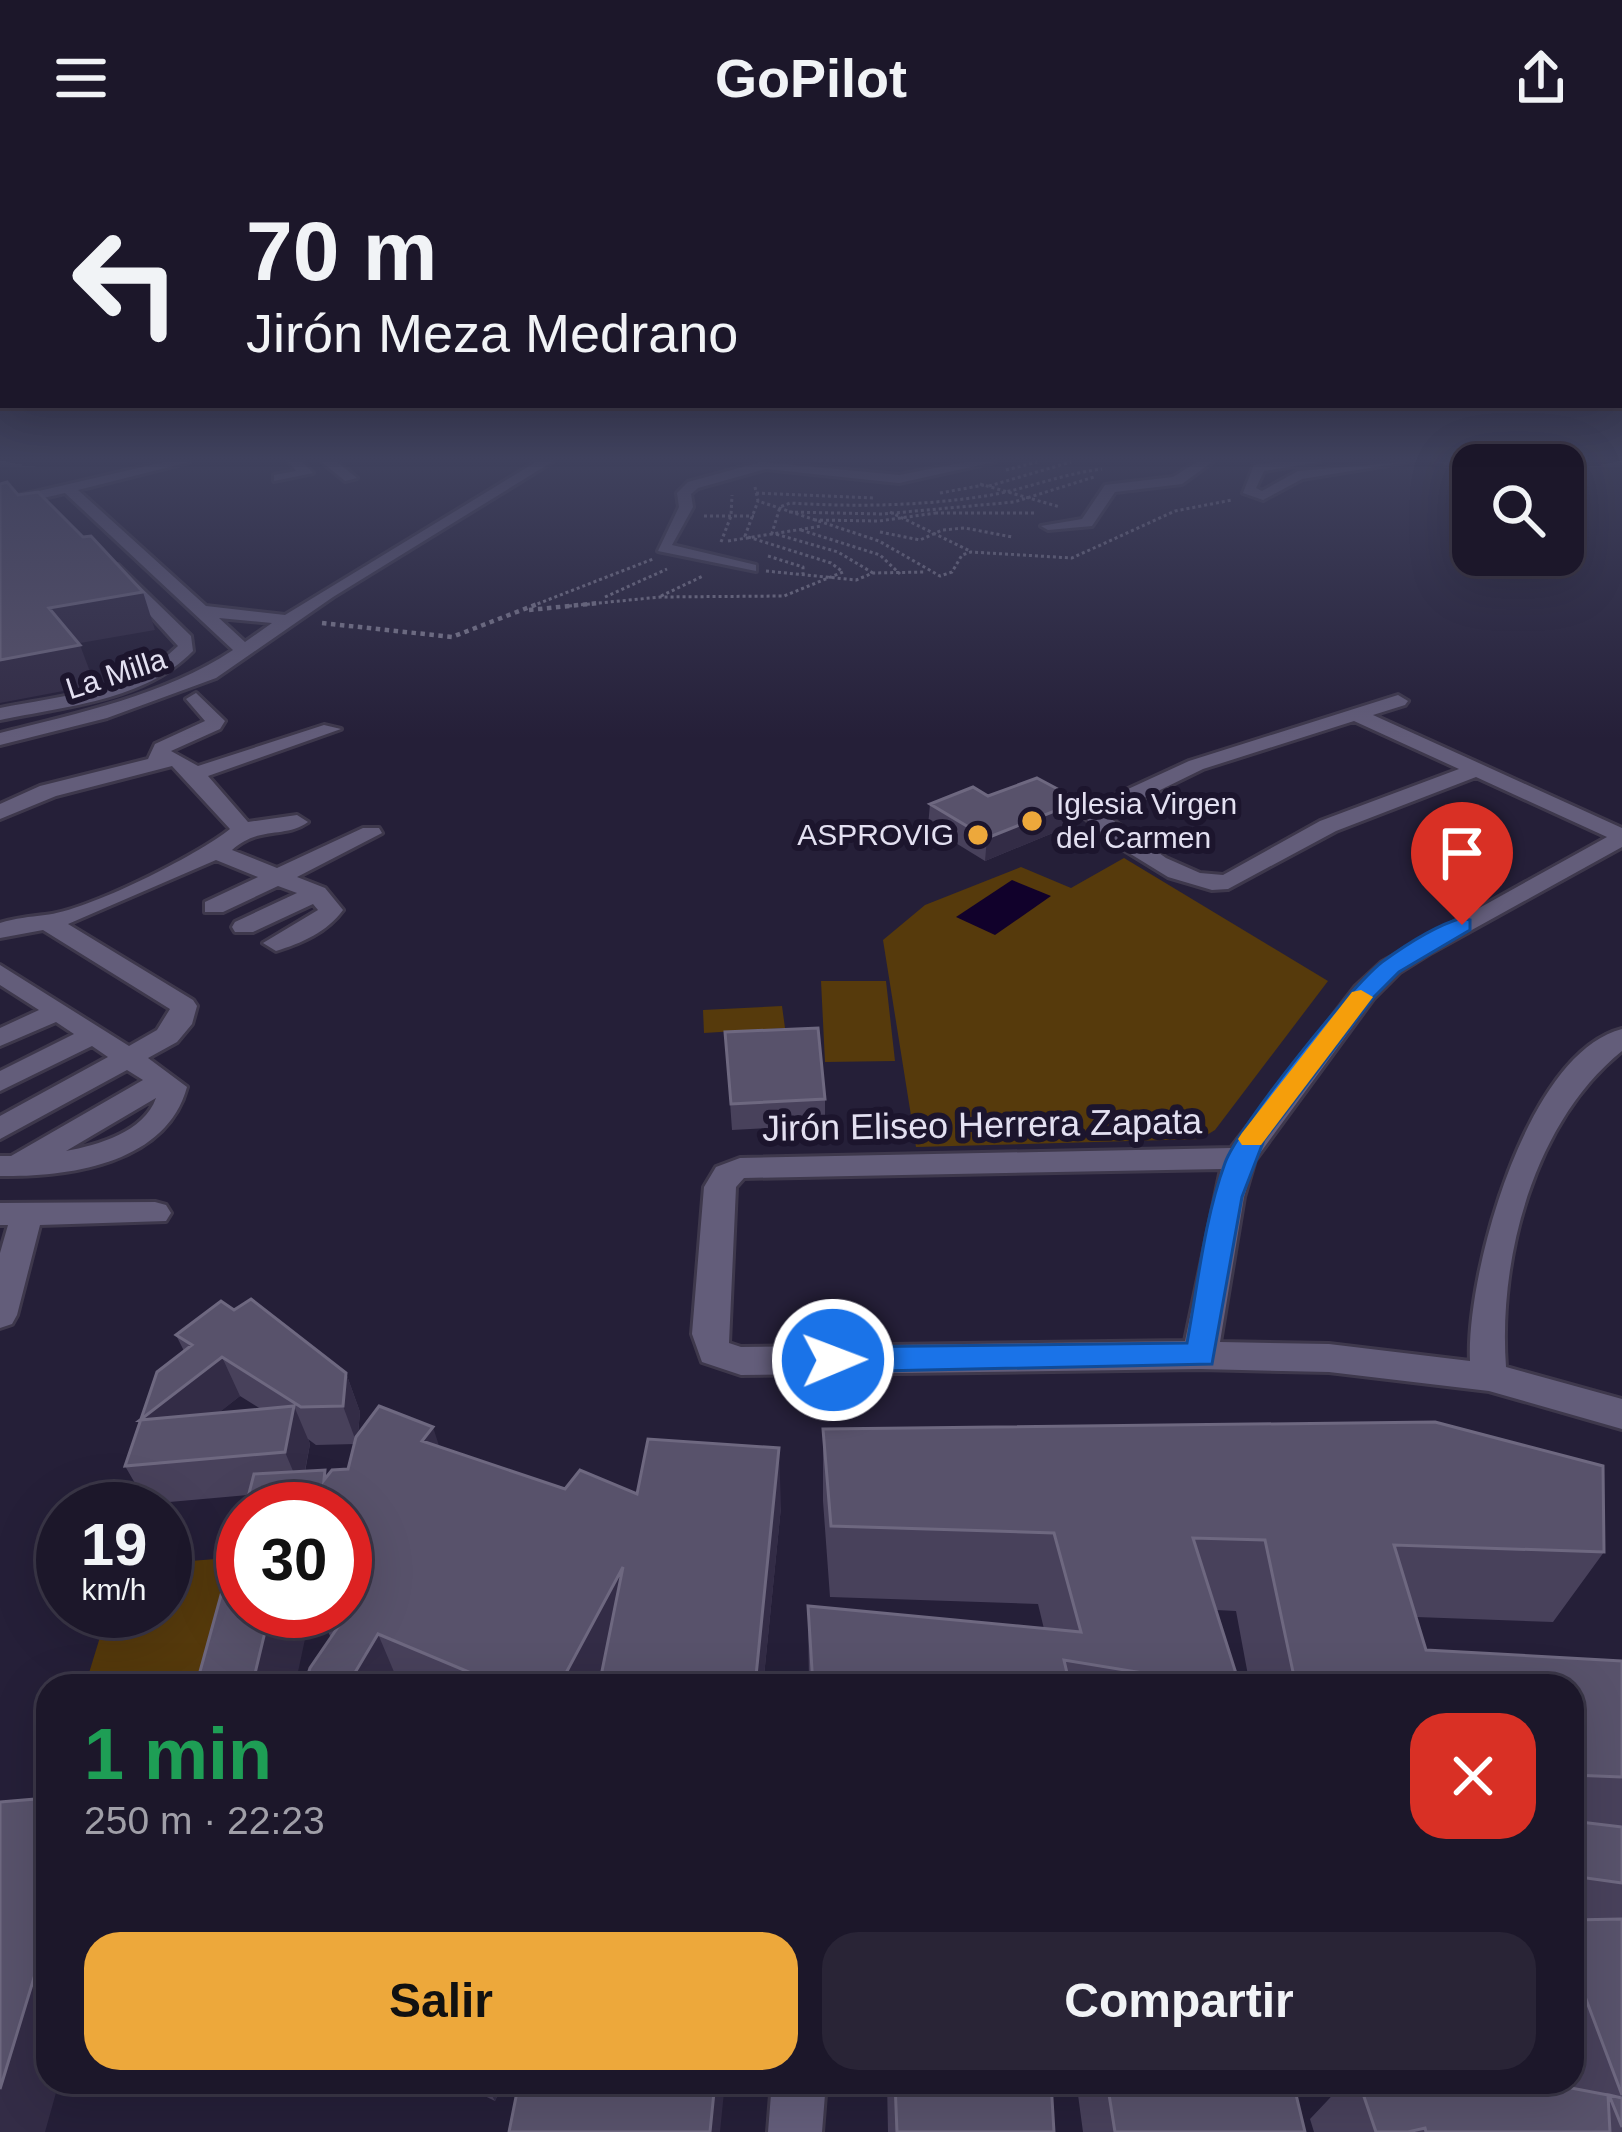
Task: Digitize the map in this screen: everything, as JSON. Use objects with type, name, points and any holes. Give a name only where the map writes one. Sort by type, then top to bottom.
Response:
[{"type":"street","points":[[140,554],[244,650]]},
{"type":"street","name":"La Milla","points":[[0,739],[100,714],[209,674],[397,554]]},
{"type":"street","points":[[715,554],[752,560]]},
{"type":"street","points":[[0,714],[132,683],[171,663],[187,647],[108,560]]},
{"type":"street","points":[[202,611],[290,620]]},
{"type":"street","points":[[158,760],[162,748],[213,725],[215,721],[196,699]]},
{"type":"street","points":[[1398,701],[1196,765],[1097,812],[1096,818],[1160,861],[1212,885],[1228,882],[1328,826],[1478,769]]},
{"type":"street","points":[[1358,716],[1622,837]]},
{"type":"street","points":[[194,774],[331,730]]},
{"type":"street","points":[[0,812],[48,791],[158,760],[185,762],[219,808],[243,829]]},
{"type":"street","points":[[0,931],[30,922],[49,923],[216,853],[243,829],[297,822]]},
{"type":"street","points":[[214,907],[371,833]]},
{"type":"street","points":[[1622,837],[1391,967],[1364,993],[1240,1158],[1228,1197],[1201,1355],[1329,1358],[1489,1377],[1622,1414]]},
{"type":"street","points":[[216,853],[317,893],[331,910],[322,922],[276,943]]},
{"type":"street","points":[[180,892],[243,862]]},
{"type":"street","points":[[244,927],[317,893]]},
{"type":"street","points":[[0,1129],[167,1036],[178,1024],[184,1006],[49,923]]},
{"type":"street","points":[[7,1167],[163,1081],[57,1012],[8,988]]},
{"type":"street","points":[[0,1038],[57,1012]]},
{"type":"street","points":[[0,1082],[93,1035]]},
{"type":"street","points":[[1489,1377],[1483,1333],[1490,1280],[1514,1202],[1551,1119],[1576,1078],[1622,1037]]},
{"type":"street","name":"Jirón Eliseo Herrera Zapata","points":[[1201,1355],[741,1360],[714,1352],[710,1312],[720,1187],[727,1174],[740,1168],[1240,1158]]},
{"type":"street","points":[[0,1315],[14,1214],[155,1213]]},
{"type":"street","points":[[795,2132],[798,2094]]},
{"type":"path","points":[[290,620],[452,637],[529,610],[649,561],[655,554]]},
{"type":"path","points":[[529,610],[592,602],[784,596],[843,571],[804,554]]},
{"type":"path","points":[[846,554],[873,573]]},
{"type":"path","points":[[877,554],[900,574]]},
{"type":"path","points":[[900,554],[928,572]]},
{"type":"path","points":[[752,560],[803,574],[839,574],[856,580],[873,573],[948,574],[964,554]]},
{"type":"path","points":[[1008,554],[1072,558],[1077,554]]},
{"type":"path","points":[[752,560],[796,563],[803,567],[803,574]]},
{"type":"path","points":[[592,602],[667,569]]},
{"type":"shaded area","points":[[1124,858],[1328,981],[1215,1130],[1200,1139],[916,1147],[883,940],[925,905],[1021,867],[1071,888]]},
{"type":"shaded area","points":[[1012,880],[1051,896],[995,935],[956,917]]},
{"type":"shaded area","points":[[821,981],[886,981],[895,1061],[825,1062]]},
{"type":"shaded area","points":[[782,1006],[785,1028],[704,1033],[703,1010]]},
{"type":"shaded area","points":[[216,1559],[216,1638],[222,1638],[214,1674],[89,1674],[100,1638],[192,1638],[192,1561]]},
{"type":"building","points":[[0,554],[108,554],[143,592],[49,608],[80,645],[0,660]]},
{"type":"building","points":[[1037,778],[1080,801],[987,838],[930,804],[973,787],[988,796]]},
{"type":"building","points":[[818,1028],[825,1099],[731,1104],[725,1032]]},
{"type":"building","points":[[251,1299],[346,1373],[343,1406],[301,1407],[222,1357],[141,1419],[157,1372],[192,1345],[176,1335],[221,1301],[234,1310]]},
{"type":"building","points":[[294,1406],[285,1452],[125,1466],[141,1420]]},
{"type":"building","points":[[379,1406],[433,1427],[422,1441],[565,1489],[580,1470],[637,1494],[648,1439],[779,1448],[756,1674],[601,1674],[623,1567],[565,1674],[473,1674],[378,1634],[354,1674],[308,1674],[330,1638],[372,1638],[372,1482],[252,1482],[254,1474],[325,1470],[324,1480],[332,1470],[348,1469],[356,1437]]},
{"type":"building","points":[[1435,1422],[1603,1466],[1604,1552],[1394,1545],[1426,1650],[1622,1661],[1622,1777],[1584,1775],[1584,1674],[1293,1674],[1265,1540],[1193,1538],[1236,1674],[1149,1674],[1064,1660],[1067,1674],[812,1674],[808,1606],[1081,1632],[1054,1533],[831,1526],[823,1429]]},
{"type":"building","points":[[216,1613],[216,1638],[264,1638],[255,1674],[199,1674]]},
{"type":"building","points":[[36,1799],[36,1971],[0,2089],[0,1802]]},
{"type":"building","points":[[1584,1822],[1622,1827],[1622,1883],[1584,1878]]},
{"type":"building","points":[[1622,1919],[1622,2095],[1584,1994],[1584,1920]]},
{"type":"building","points":[[1584,2090],[1608,2095],[1610,2132],[1426,2132],[1425,2128],[1376,2132],[1363,2094]]},
{"type":"building","points":[[517,2094],[714,2094],[710,2132],[509,2132]]},
{"type":"building","points":[[895,2094],[1052,2094],[1054,2132],[897,2132]]},
{"type":"building","points":[[1109,2094],[1296,2094],[1305,2132],[1115,2132]]},
{"type":"building","points":[[1609,2095],[1622,2098],[1622,2127]]},
{"type":"slow traffic","points":[[1251,1139],[1361,997]]},
{"type":"place","name":"Iglesia Virgen del Carmen","points":[[1032,821]]},
{"type":"place","name":"ASPROVIG","points":[[978,835]]},
{"type":"route","points":[[833,1360],[1201,1355],[1228,1197],[1240,1158],[1364,993],[1391,967],[1462,925]]}]
